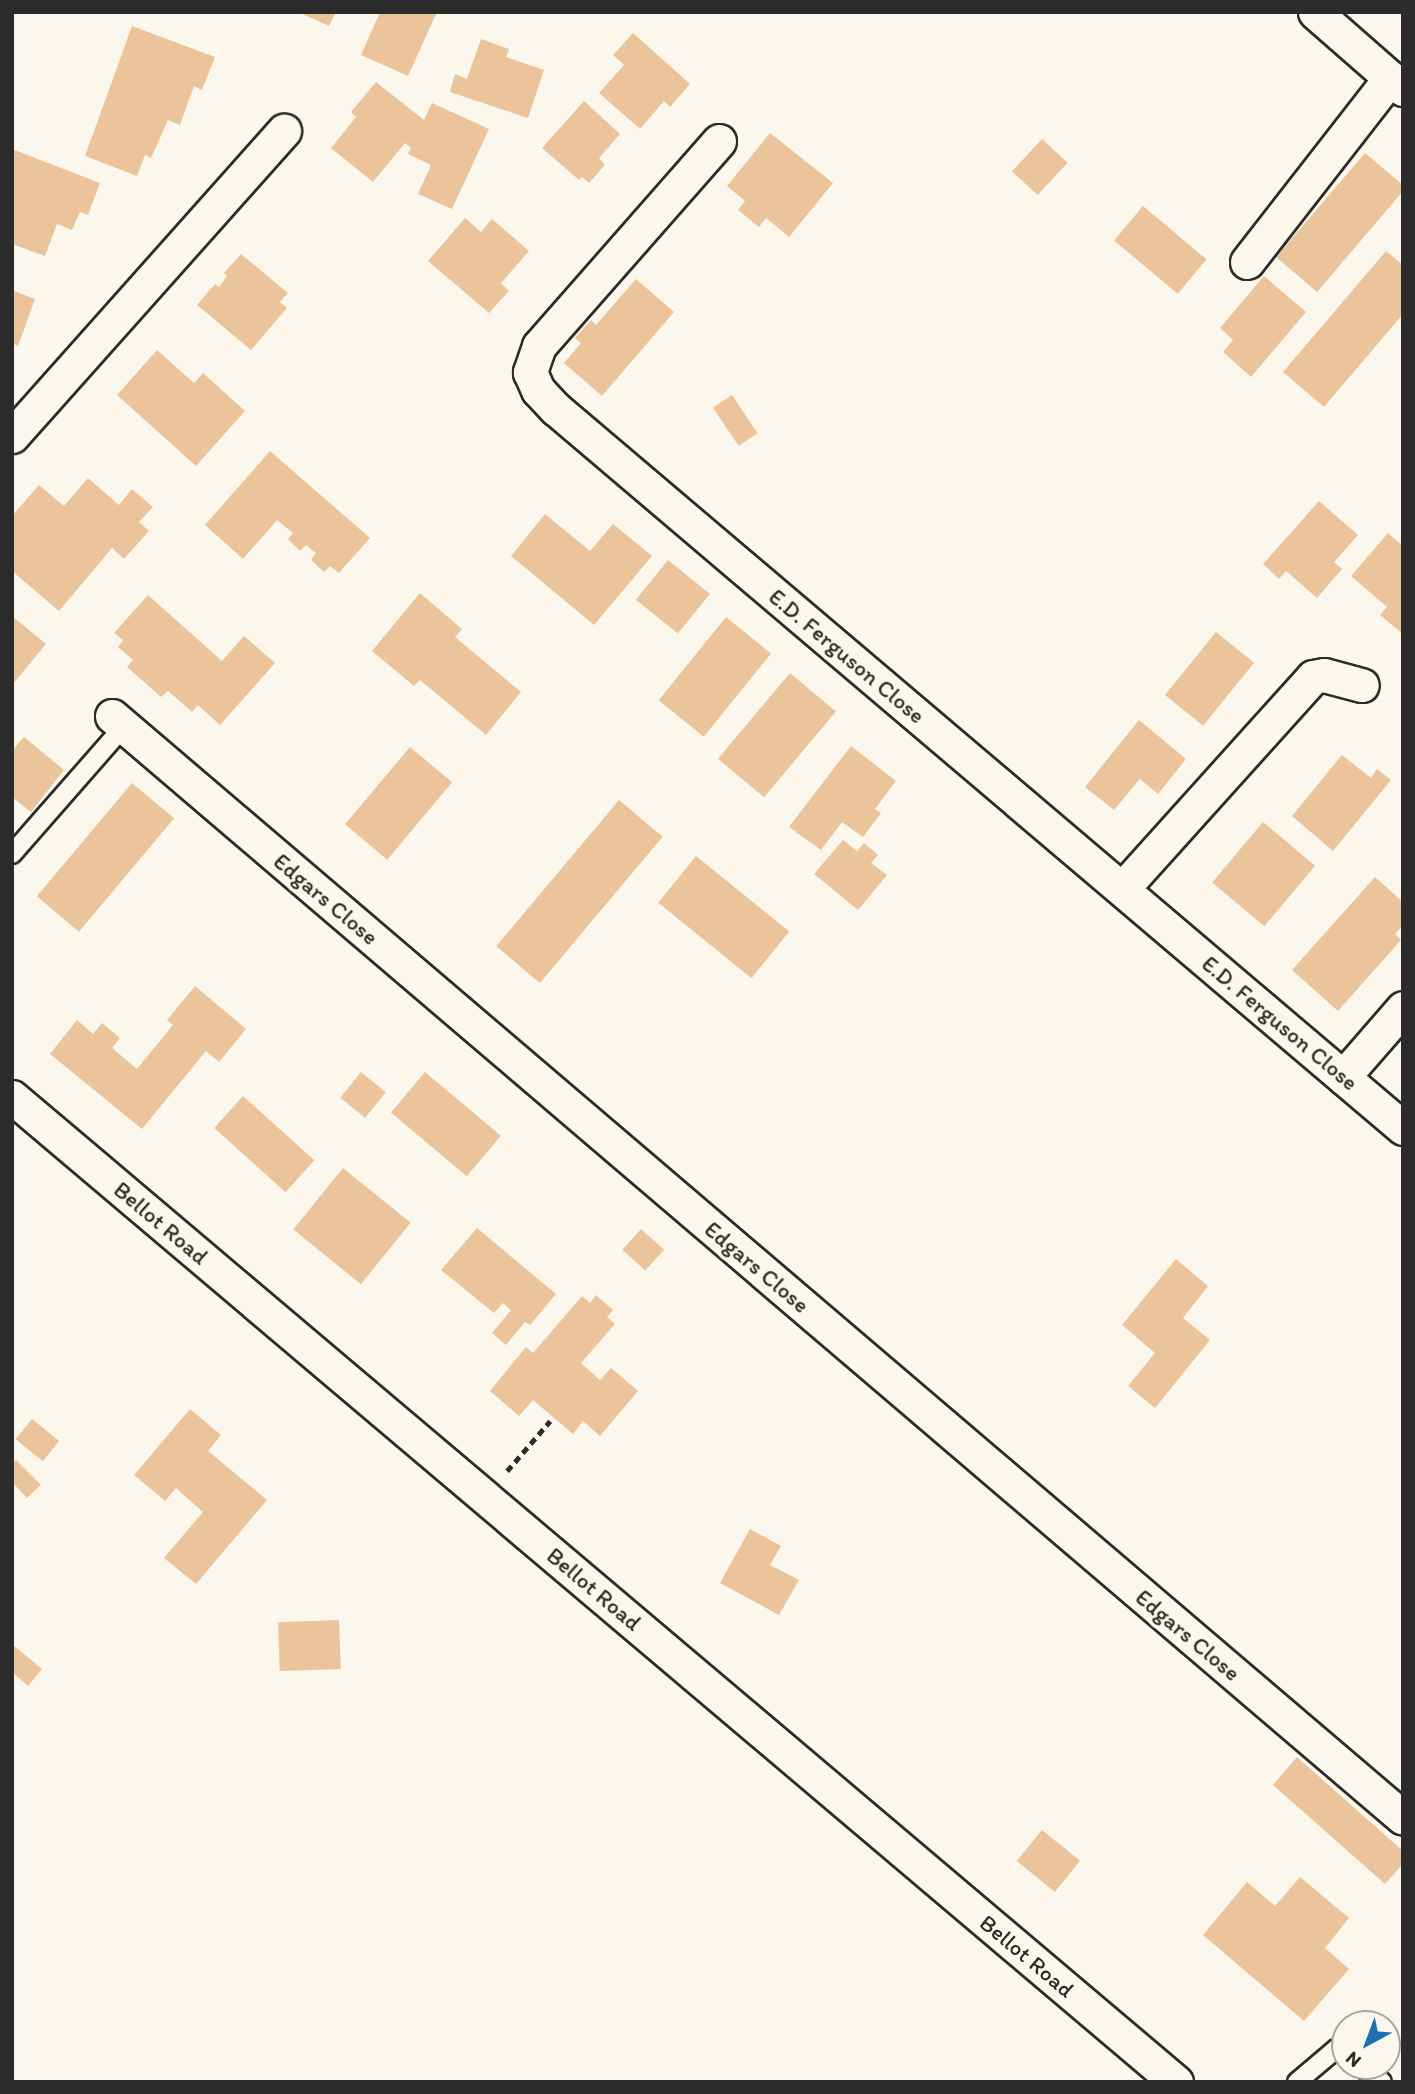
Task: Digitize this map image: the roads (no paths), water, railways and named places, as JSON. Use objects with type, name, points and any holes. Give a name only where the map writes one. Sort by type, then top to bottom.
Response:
[{"type":"street","points":[[1247,262],[1396,83],[1315,12]]},
{"type":"street","points":[[12,436],[284,131]]},
{"type":"street","name":"E.D. Ferguson Close","points":[[719,141],[539,346],[531,362],[530,372],[534,383],[556,409],[1403,1128]]},
{"type":"street","points":[[1122,890],[1312,677],[1324,674],[1362,685]]},
{"type":"street","name":"Edgars Close","points":[[117,721],[1403,1818]]},
{"type":"street","points":[[1343,1077],[1403,1008]]},
{"type":"street","name":"Bellot Road","points":[[12,1097],[1176,2082]]},
{"type":"lane","points":[[12,854],[117,721]]},
{"type":"lane","points":[[1297,2082],[1331,2053]]}]
